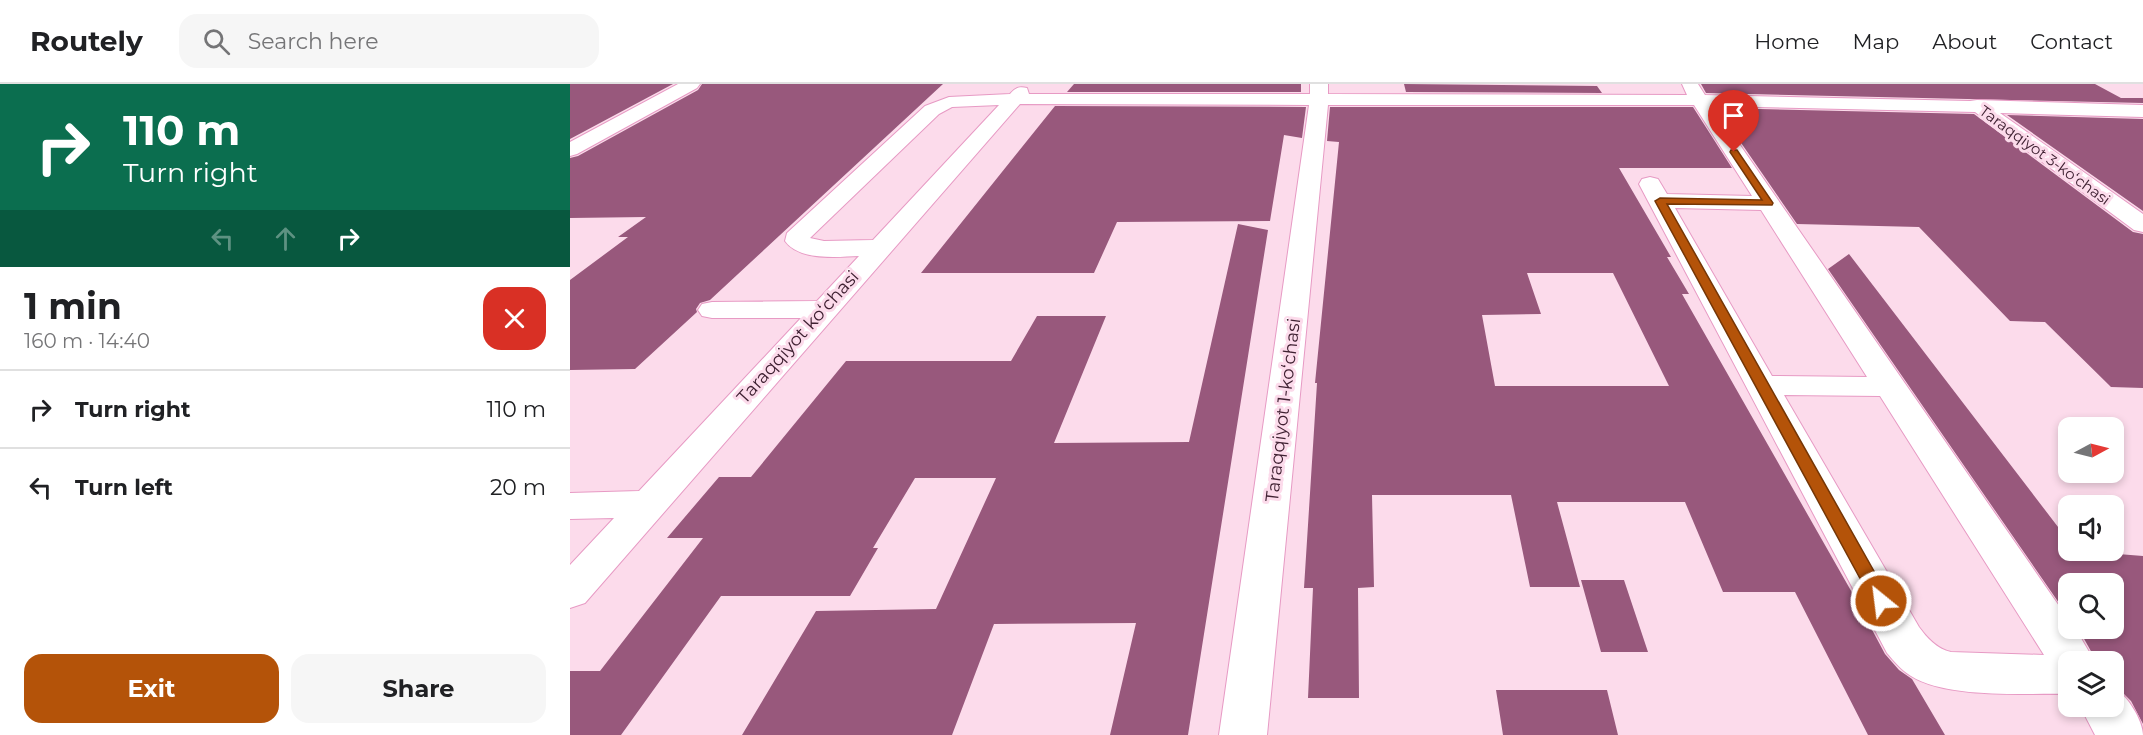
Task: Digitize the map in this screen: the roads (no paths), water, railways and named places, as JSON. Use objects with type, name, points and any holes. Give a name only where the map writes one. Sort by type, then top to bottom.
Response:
[{"type":"street","points":[[570,150],[691,84]]},
{"type":"street","name":"Taraqqiyot 3-koʻchasi","points":[[1947,84],[2143,225]]},
{"type":"street","points":[[880,247],[816,248],[796,241],[799,233],[938,105],[1021,92],[1695,92],[1979,106],[2143,111]]},
{"type":"street","name":"Taraqqiyot koʻchasi","points":[[570,592],[1021,92]]},
{"type":"street","name":"Taraqqiyot 1-koʻchasi","points":[[1243,735],[1319,92]]},
{"type":"street","points":[[1695,92],[2066,651]]},
{"type":"street","points":[[1768,203],[1665,196],[1774,385],[1903,640],[1916,658],[1934,668],[1951,671],[2047,674]]},
{"type":"street","points":[[712,310],[823,309]]},
{"type":"street","points":[[1774,385],[1891,387]]},
{"type":"street","points":[[570,506],[647,504]]},
{"type":"street","points":[[2110,717],[2122,735]]}]
